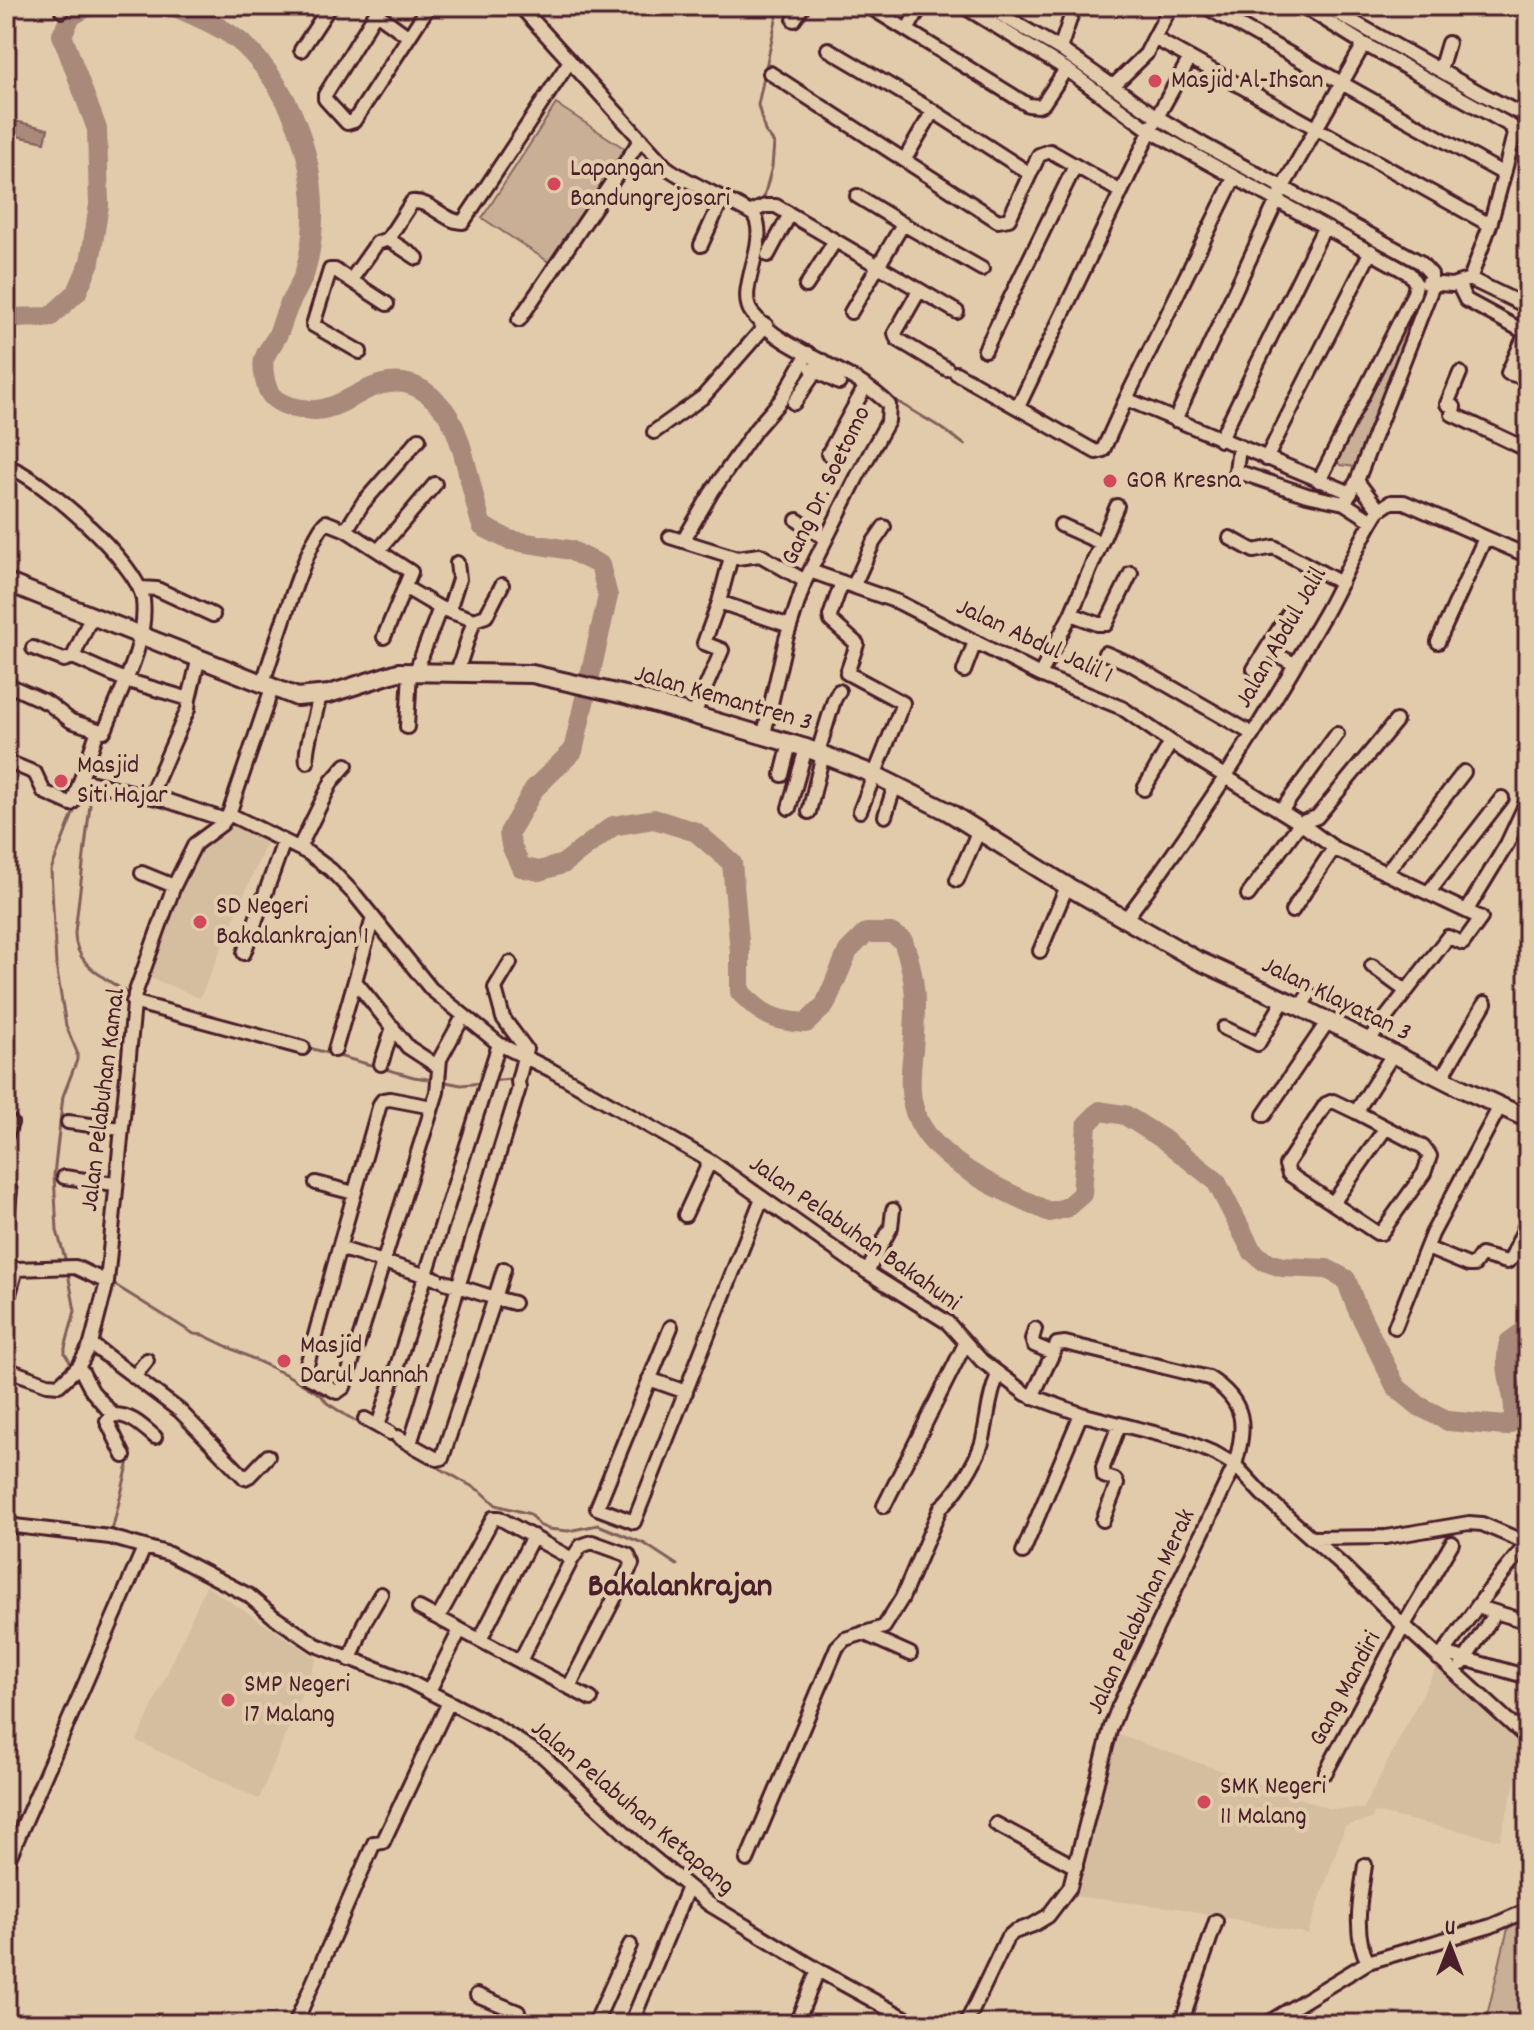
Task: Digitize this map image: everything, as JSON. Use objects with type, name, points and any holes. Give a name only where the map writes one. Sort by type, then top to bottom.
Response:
[{"type":"street","points":[[301,50],[330,6]]},
{"type":"street","points":[[409,37],[378,10],[325,95],[325,99],[347,123],[354,121],[409,37],[429,6]]},
{"type":"street","points":[[520,6],[675,175],[751,212],[771,205],[790,214],[957,312]]},
{"type":"street","points":[[794,20],[803,6]]},
{"type":"street","points":[[868,6],[1028,105],[1043,104],[1075,70]]},
{"type":"street","points":[[907,30],[921,6]]},
{"type":"street","points":[[963,6],[1075,70],[1114,85],[1157,117],[1204,145],[1428,268],[1432,283],[1351,492]]},
{"type":"street","points":[[986,6],[1060,49],[1075,70],[1151,131],[1404,269],[1416,284]]},
{"type":"street","points":[[1114,85],[1146,54],[1171,6]]},
{"type":"street","points":[[1204,6],[1504,174]]},
{"type":"street","points":[[1303,6],[1364,44],[1511,126],[1514,134],[1490,225],[1464,282],[1466,300],[1523,331],[1524,338],[1508,373],[1528,379]]},
{"type":"street","points":[[1325,6],[1515,111],[1528,115]]},
{"type":"street","points":[[1060,49],[1073,7]]},
{"type":"street","points":[[1154,38],[1490,225]]},
{"type":"street","points":[[1440,70],[1448,43]]},
{"type":"street","points":[[1175,420],[1283,187],[1364,44]]},
{"type":"street","points":[[828,49],[1029,173]]},
{"type":"street","points":[[1018,407],[1157,117],[1190,58]]},
{"type":"street","points":[[351,280],[377,243],[388,239],[409,204],[416,200],[455,222],[463,222],[570,61]]},
{"type":"street","points":[[770,73],[998,221],[1009,219],[1029,173],[1044,151],[1050,151],[1121,192]]},
{"type":"street","points":[[905,159],[933,111]]},
{"type":"street","points":[[519,320],[641,139]]},
{"type":"street","points":[[1197,157],[1204,145]]},
{"type":"street","points":[[985,350],[1075,166]]},
{"type":"street","points":[[919,291],[895,333],[897,339],[1100,452],[1234,178]]},
{"type":"street","points":[[857,196],[982,269]]},
{"type":"street","points":[[701,245],[722,199]]},
{"type":"street","name":"Gang Dr. Soetomo","points":[[751,212],[757,219],[758,236],[748,305],[766,325],[813,362],[865,387],[889,405],[890,414],[808,576],[790,626],[764,734]]},
{"type":"street","points":[[768,255],[790,214]]},
{"type":"street","points":[[851,312],[903,224]]},
{"type":"street","points":[[1220,440],[1324,228]]},
{"type":"street","points":[[388,239],[417,258]]},
{"type":"street","points":[[806,286],[835,241]]},
{"type":"street","points":[[1266,459],[1371,251]]},
{"type":"street","points":[[360,352],[313,325],[330,270],[335,270],[387,304]]},
{"type":"street","points":[[1416,284],[1464,282],[1528,307]]},
{"type":"street","points":[[1319,481],[1416,284]]},
{"type":"street","points":[[654,432],[703,397],[766,325]]},
{"type":"street","points":[[813,362],[839,383]]},
{"type":"street","points":[[794,403],[813,362]]},
{"type":"street","points":[[683,541],[713,490],[756,429],[813,362]]},
{"type":"street","points":[[1460,373],[1447,404],[1454,407],[1452,414],[1528,450]]},
{"type":"street","points":[[828,454],[865,387]]},
{"type":"street","points":[[1126,399],[1351,492],[1375,515]]},
{"type":"street","points":[[346,530],[363,503],[419,439]]},
{"type":"street","points":[[1239,448],[1236,471],[1307,495],[1351,492],[1375,515]]},
{"type":"street","points":[[6,466],[23,472],[68,507],[113,552],[140,588],[143,599],[123,679],[100,730],[85,781],[73,802],[71,804],[44,792],[35,773],[6,761]]},
{"type":"street","points":[[379,550],[435,484]]},
{"type":"street","points":[[1375,515],[1391,502],[1404,502],[1528,556]]},
{"type":"street","points":[[1040,675],[1071,614],[1117,506]]},
{"type":"street","name":"Jalan Abdul Jalil","points":[[1125,920],[1179,849],[1227,778],[1341,583],[1375,515]]},
{"type":"street","points":[[797,520],[826,539]]},
{"type":"street","points":[[227,817],[267,686],[323,523],[329,522],[346,530],[410,570],[406,588],[384,637]]},
{"type":"street","points":[[1061,525],[1101,543]]},
{"type":"street","points":[[860,811],[903,703],[847,673],[857,644],[831,621],[830,616],[884,527]]},
{"type":"street","name":"Jalan Abdul Jalil 1","points":[[670,537],[731,557],[760,555],[808,576],[848,584],[898,602],[1040,675],[1122,708],[1334,848],[1467,910]]},
{"type":"street","points":[[1230,538],[1254,551],[1274,547],[1341,583]]},
{"type":"street","points":[[1438,642],[1485,538]]},
{"type":"street","points":[[694,714],[722,650],[704,643],[731,557]]},
{"type":"street","points":[[407,727],[413,671],[459,579],[457,563]]},
{"type":"street","points":[[1071,614],[1106,624],[1131,573]]},
{"type":"street","name":"Jalan Kemantren 3","points":[[6,582],[297,697],[319,697],[384,675],[413,671],[515,672],[547,676],[625,695],[764,734],[895,785],[979,830],[1125,920]]},
{"type":"street","points":[[406,588],[444,609],[474,620],[486,616],[502,585]]},
{"type":"street","points":[[140,588],[157,589],[213,615]]},
{"type":"street","points":[[719,602],[790,626]]},
{"type":"street","points":[[1254,669],[1289,613]]},
{"type":"street","points":[[73,657],[92,615]]},
{"type":"street","points":[[457,672],[474,620]]},
{"type":"street","points":[[964,671],[975,642]]},
{"type":"street","points":[[33,648],[64,660],[73,657],[123,679],[189,699]]},
{"type":"street","points":[[1267,649],[1294,664]]},
{"type":"street","points":[[1105,653],[1131,664],[1251,733]]},
{"type":"street","points":[[150,796],[188,709],[199,657]]},
{"type":"street","points":[[6,684],[48,703],[71,721],[100,730]]},
{"type":"street","points":[[789,808],[809,749],[839,691]]},
{"type":"street","points":[[307,762],[305,757],[319,697]]},
{"type":"street","points":[[1248,895],[1300,823],[1317,817],[1396,721]]},
{"type":"street","points":[[1281,811],[1337,734]]},
{"type":"street","points":[[1144,789],[1171,742]]},
{"type":"street","points":[[782,775],[809,749]]},
{"type":"street","points":[[809,749],[809,812]]},
{"type":"street","points":[[299,848],[332,781],[346,765]]},
{"type":"street","points":[[1386,873],[1464,772]]},
{"type":"street","name":"Jalan Pelabuhan Bakahuni","points":[[85,781],[227,817],[299,848],[331,870],[431,989],[463,1017],[499,1044],[551,1070],[710,1161],[867,1272],[947,1322],[998,1375],[1032,1397],[1119,1425],[1185,1441],[1235,1465],[1262,1494],[1442,1656],[1456,1673],[1528,1739]]},
{"type":"street","points":[[885,816],[895,785]]},
{"type":"street","points":[[1429,892],[1502,798]]},
{"type":"street","points":[[1368,1041],[1449,935],[1463,943],[1482,918],[1467,910],[1507,844],[1528,799]]},
{"type":"street","name":"Jalan Pelabuhan Kamal","points":[[79,1366],[91,1344],[107,1282],[133,1002],[174,886],[195,844],[227,817]]},
{"type":"street","points":[[957,880],[979,830]]},
{"type":"street","points":[[244,953],[284,841]]},
{"type":"street","points":[[1292,911],[1334,848]]},
{"type":"street","points":[[142,873],[174,886]]},
{"type":"street","points":[[1040,951],[1067,886]]},
{"type":"street","points":[[335,1050],[373,918]]},
{"type":"street","name":"Jalan Klayatan 3","points":[[1125,920],[1188,956],[1284,1000],[1305,1000],[1328,1021],[1528,1119]]},
{"type":"street","points":[[399,1438],[458,1287],[519,1088],[525,1057],[524,1043],[503,1018],[495,992],[496,984],[510,963]]},
{"type":"street","points":[[1372,966],[1406,991]]},
{"type":"street","points":[[355,981],[415,1054],[437,1066]]},
{"type":"street","points":[[1224,1028],[1258,1044],[1284,1000]]},
{"type":"street","points":[[133,1002],[303,1048]]},
{"type":"street","points":[[1445,1072],[1485,1003]]},
{"type":"street","points":[[432,1107],[383,1100],[380,1104],[305,1372],[308,1377],[337,1392],[344,1387],[437,1092],[437,1066],[463,1017]]},
{"type":"street","points":[[1264,1115],[1328,1021]]},
{"type":"street","points":[[381,1064],[393,1027]]},
{"type":"street","points":[[378,1426],[435,1279],[499,1044]]},
{"type":"street","points":[[1356,1112],[1393,1054]]},
{"type":"street","points":[[1333,1101],[1356,1112],[1423,1147],[1430,1156],[1424,1173],[1384,1231],[1377,1233],[1289,1174],[1286,1165],[1326,1104],[1333,1101]]},
{"type":"street","points":[[1395,1327],[1427,1248],[1500,1106]]},
{"type":"street","points":[[68,1122],[121,1129]]},
{"type":"street","points":[[1333,1203],[1385,1129]]},
{"type":"street","points":[[685,1215],[710,1161]]},
{"type":"street","points":[[64,1177],[115,1184]]},
{"type":"street","points":[[6,1183],[10,1191],[6,1226]]},
{"type":"street","points":[[316,1183],[354,1193]]},
{"type":"street","points":[[671,1327],[597,1508],[634,1522],[762,1198]]},
{"type":"street","points":[[867,1272],[891,1227],[893,1210]]},
{"type":"street","points":[[1427,1248],[1468,1265],[1474,1265],[1481,1255],[1507,1262],[1528,1220]]},
{"type":"street","points":[[339,1248],[514,1303]]},
{"type":"street","points":[[6,1305],[11,1268],[70,1268],[107,1282]]},
{"type":"street","points":[[365,1419],[437,1459],[442,1458],[504,1269]]},
{"type":"street","points":[[1032,1397],[1053,1353],[1034,1345],[1035,1329]]},
{"type":"street","name":"Jalan Pelabuhan Merak","points":[[966,2024],[1007,1938],[1055,1910],[1070,1887],[1119,1706],[1235,1465],[1243,1436],[1241,1414],[1223,1387],[1209,1378],[1065,1343],[1057,1344],[1053,1353]]},
{"type":"street","points":[[91,1344],[180,1411],[245,1478],[268,1456]]},
{"type":"street","points":[[884,1506],[965,1344]]},
{"type":"street","points":[[134,1377],[147,1360]]},
{"type":"street","points":[[6,1369],[54,1386],[79,1366],[111,1417],[124,1456]]},
{"type":"street","points":[[747,1860],[837,1647],[845,1639],[884,1627],[902,1598],[941,1507],[953,1498],[981,1446],[989,1396],[998,1375]]},
{"type":"street","points":[[649,1379],[686,1392]]},
{"type":"street","points":[[1023,1552],[1081,1414]]},
{"type":"street","points":[[111,1417],[123,1415],[155,1437]]},
{"type":"street","points":[[1103,1520],[1117,1484],[1104,1476],[1103,1467],[1119,1425]]},
{"type":"street","points":[[438,1618],[489,1521],[499,1518],[572,1559]]},
{"type":"street","points":[[1312,1538],[1386,1537],[1469,1523],[1482,1524],[1528,1543],[1442,1656],[1465,1659],[1528,1677]]},
{"type":"street","name":"Jalan Pelabuhan Ketapang","points":[[6,1525],[110,1537],[169,1554],[248,1595],[316,1645],[429,1691],[536,1750],[641,1848],[709,1904],[818,1970],[916,2024]]},
{"type":"street","points":[[480,1640],[533,1536]]},
{"type":"street","points":[[520,1661],[581,1546],[592,1542],[628,1555],[632,1564],[569,1687]]},
{"type":"street","name":"Gang Mandiri","points":[[1326,1772],[1404,1625],[1452,1543]]},
{"type":"street","points":[[6,1865],[144,1548]]},
{"type":"street","points":[[350,1660],[364,1623],[381,1594]]},
{"type":"street","points":[[419,1608],[591,1699]]},
{"type":"street","points":[[1456,1673],[1488,1611],[1528,1622]]},
{"type":"street","points":[[429,1691],[460,1630]]},
{"type":"street","points":[[863,1633],[910,1654]]},
{"type":"street","points":[[295,2024],[374,1843],[383,1842],[449,1702]]},
{"type":"street","points":[[996,1824],[1076,1867]]},
{"type":"street","points":[[1365,1865],[1359,1920],[1360,1938],[1368,1962]]},
{"type":"street","points":[[649,2024],[632,2020],[688,1887]]},
{"type":"street","points":[[1269,2023],[1368,1962],[1491,1926],[1528,1910]]},
{"type":"street","points":[[1181,2024],[1216,1921]]},
{"type":"street","points":[[595,2024],[630,1945]]},
{"type":"street","points":[[796,2024],[818,1970]]},
{"type":"street","points":[[477,1995],[518,2012],[516,2024]]},
{"type":"shaded area","name":"Lapangan Bandungrejosari","points":[[556,104],[627,150],[552,264],[482,218]]},
{"type":"shaded area","points":[[11,120],[48,129],[45,142],[7,134]]},
{"type":"shaded area","points":[[1416,300],[1419,302],[1359,463],[1355,467],[1340,465],[1336,460]]},
{"type":"shaded area","name":"SD Negeri Bakalankrajan 1","points":[[232,819],[269,837],[200,998],[146,976],[187,867],[197,849],[217,831],[225,834]]},
{"type":"shaded area","name":"SMP Negeri 17 Malang","points":[[206,1586],[317,1658],[259,1799],[137,1741]]},
{"type":"shaded area","name":"SMK Negeri 11 Malang","points":[[1438,1664],[1524,1748],[1500,1840],[1374,1812],[1372,1819],[1345,1826],[1308,1934],[1177,1908],[1072,1896],[1113,1733],[1331,1809],[1363,1809]]},
{"type":"shaded area","points":[[1528,1918],[1528,2024],[1485,2024],[1508,1928]]},
{"type":"waterway","points":[[6,318],[50,317],[77,292],[90,262],[99,205],[97,129],[62,35],[71,16],[89,6]]},
{"type":"waterway","points":[[173,6],[225,31],[251,52],[285,100],[306,155],[313,214],[311,243],[303,277],[264,359],[264,377],[271,395],[287,405],[315,410],[335,405],[378,385],[400,383],[419,388],[437,401],[452,422],[482,526],[509,540],[570,550],[600,565],[608,596],[573,751],[534,789],[509,833],[521,867],[539,871],[563,864],[613,826],[654,819],[696,832],[732,863],[740,952],[740,992],[762,1011],[785,1021],[806,1023],[825,1005],[848,951],[866,933],[891,933],[903,941],[914,982],[913,1105],[921,1125],[949,1157],[989,1183],[1049,1212],[1066,1208],[1082,1194],[1087,1124],[1100,1111],[1125,1115],[1163,1139],[1216,1181],[1252,1251],[1264,1261],[1282,1267],[1327,1269],[1346,1279],[1396,1387],[1419,1406],[1448,1421],[1505,1426],[1513,1421],[1507,1353],[1509,1342],[1520,1334],[1528,1335]]},
{"type":"waterway","points":[[764,197],[772,167],[774,143],[765,131],[758,105],[779,6]]},
{"type":"waterway","points":[[1426,69],[1486,106],[1525,120]]},
{"type":"waterway","points":[[754,287],[765,245],[764,236]]},
{"type":"waterway","points":[[885,394],[965,445]]},
{"type":"waterway","points":[[135,628],[138,604]]},
{"type":"waterway","points":[[125,667],[133,639]]},
{"type":"waterway","points":[[82,793],[88,796],[90,805],[76,944],[93,970],[130,995]]},
{"type":"waterway","points":[[67,1265],[57,1231],[54,1175],[63,1096],[77,1060],[77,1052],[66,1026],[56,965],[51,870],[76,806]]},
{"type":"waterway","points":[[306,1047],[434,1080]]},
{"type":"waterway","points":[[491,1081],[510,1079]]},
{"type":"waterway","points":[[446,1082],[461,1085],[482,1083]]},
{"type":"waterway","points":[[68,1273],[75,1311],[65,1354],[72,1365]]},
{"type":"waterway","points":[[110,1282],[194,1334],[203,1335],[287,1375],[321,1395],[327,1403],[347,1416],[482,1492],[496,1505],[530,1514],[539,1525],[548,1529],[568,1531],[598,1525],[645,1544],[677,1565]]},
{"type":"waterway","points":[[112,1531],[130,1457]]},
{"type":"place","name":"Masjid Al-Ihsan","points":[[1155,81]]},
{"type":"place","name":"Lapangan Bandungrejosari","points":[[554,184]]},
{"type":"place","name":"GOR Kresna","points":[[1110,481]]},
{"type":"place","name":"Masjid Siti Hajar","points":[[61,781]]},
{"type":"place","name":"SD Negeri Bakalankrajan 1","points":[[200,922]]},
{"type":"place","name":"Masjid Darul Jannah","points":[[284,1361]]},
{"type":"place","name":"SMP Negeri 17 Malang","points":[[228,1700]]},
{"type":"place","name":"SMK Negeri 11 Malang","points":[[1204,1802]]},
{"type":"district","name":"Bakalankrajan","points":[[680,1588]]}]
